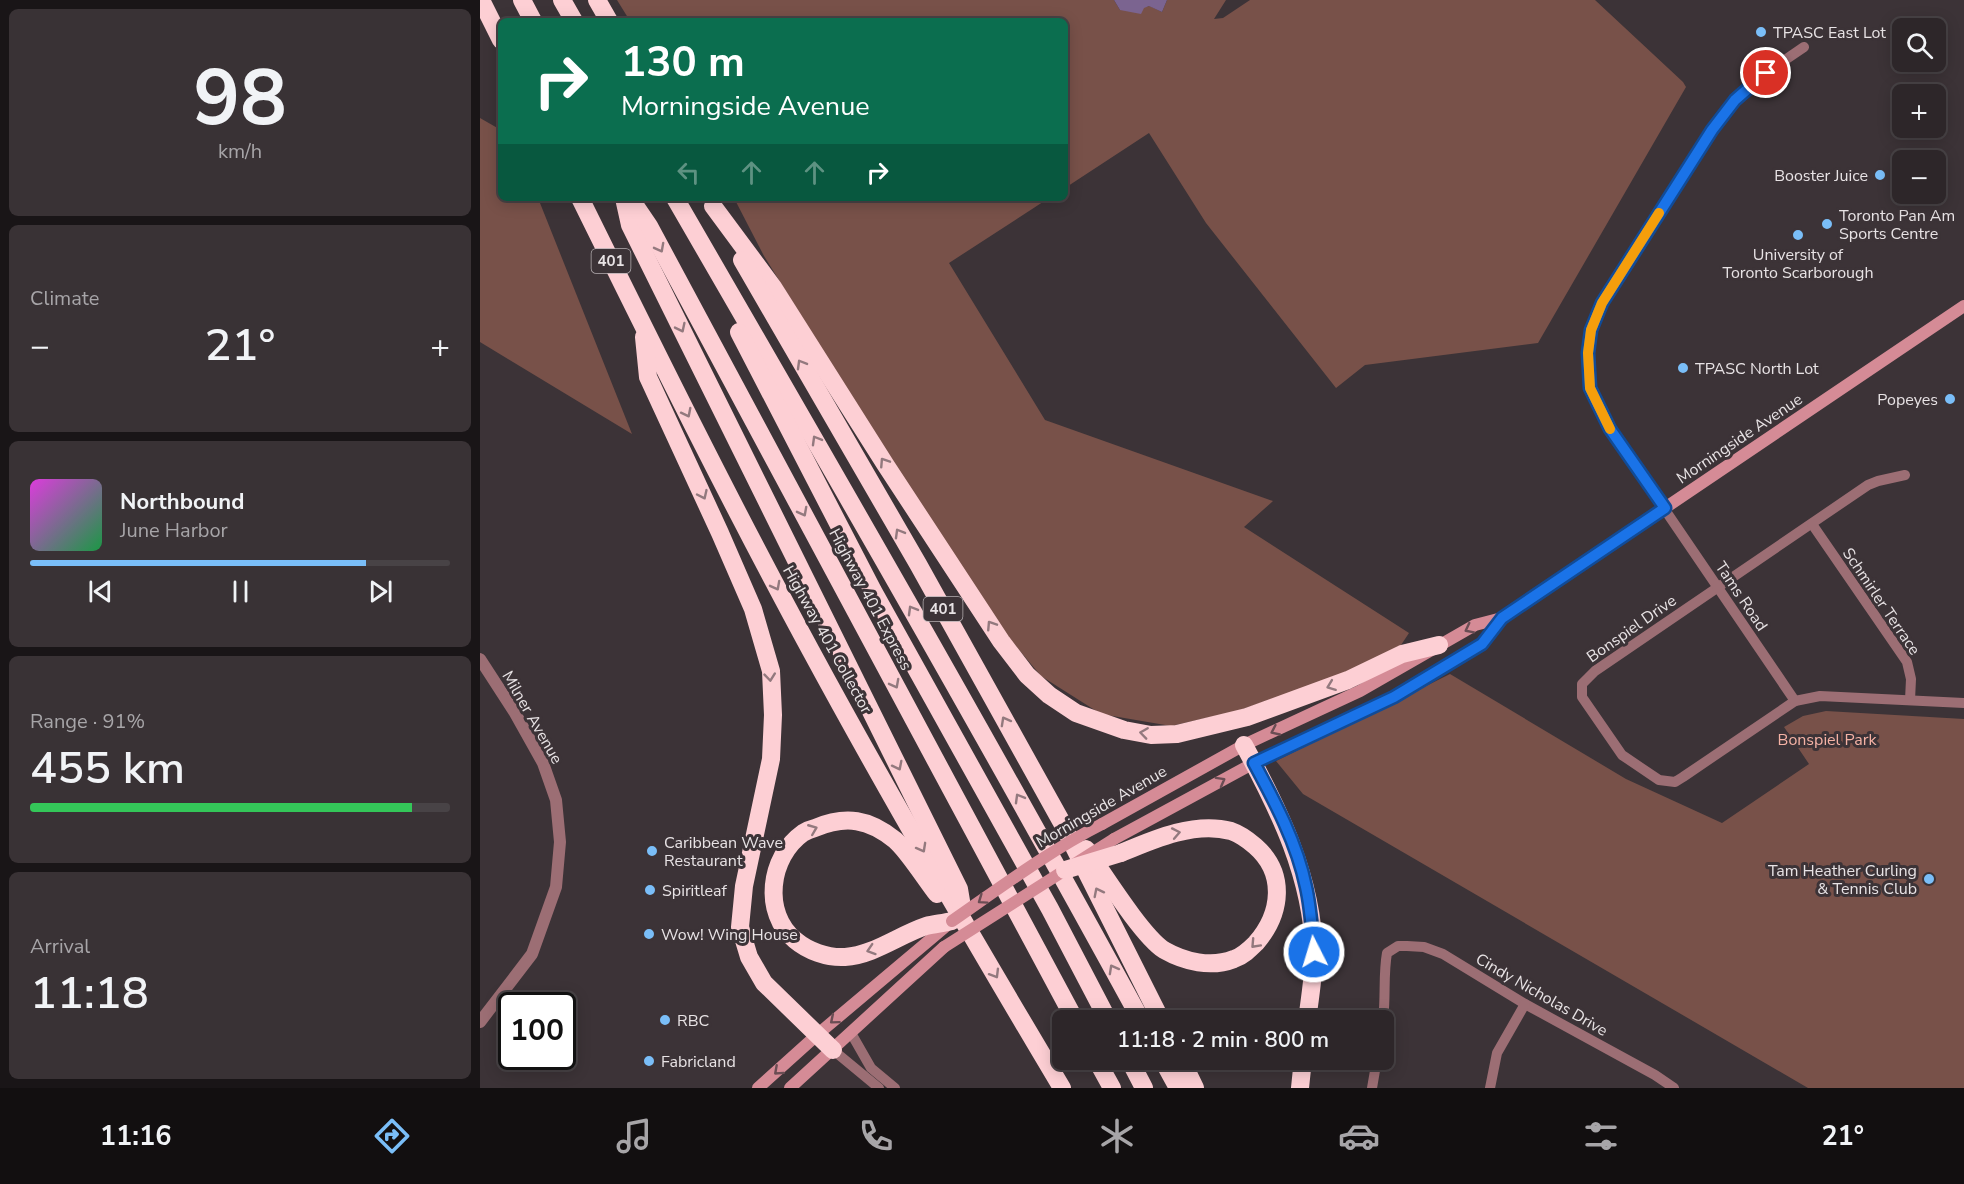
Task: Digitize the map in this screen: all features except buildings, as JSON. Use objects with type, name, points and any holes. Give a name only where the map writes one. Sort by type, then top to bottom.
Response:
[{"type":"highway","points":[[481,0],[498,33]]},
{"type":"highway","points":[[522,0],[531,18]]},
{"type":"highway","points":[[562,0],[572,18]]},
{"type":"highway","points":[[597,0],[607,18]]},
{"type":"highway","name":"Highway 401 Collector","points":[[581,201],[729,495],[811,652],[958,922],[1062,1088]]},
{"type":"highway","points":[[625,201],[630,225],[959,889],[958,922]]},
{"type":"highway","name":"Highway 401 Express","points":[[632,201],[649,226],[1070,1010]]},
{"type":"highway","points":[[675,201],[834,472],[1022,803],[1136,1010]]},
{"type":"highway","name":"Highway 401 Express","points":[[675,201],[873,591],[1050,909],[1103,1010]]},
{"type":"highway","points":[[710,202],[773,287],[1001,641],[1027,675],[1049,695],[1076,713],[1124,730],[1151,735],[1177,734],[1247,717],[1348,680],[1401,654],[1439,645]]},
{"type":"highway","name":"401","points":[[710,202],[755,285],[918,564],[1061,821],[1156,1010]]},
{"type":"highway","points":[[642,323],[648,377],[753,609],[771,671],[773,715],[771,759],[744,886],[740,927],[749,957],[764,983],[833,1050]]},
{"type":"highway","points":[[1245,745],[1276,805],[1296,853],[1306,886],[1314,952],[1308,1010]]},
{"type":"highway","points":[[833,820],[868,823],[896,841],[958,922],[846,957],[824,955],[803,946],[785,932],[774,910],[773,882],[783,854],[802,833],[833,820]]},
{"type":"highway","points":[[1061,821],[1075,833],[1143,929],[1162,949],[1184,960],[1210,964],[1234,959],[1249,951],[1268,930],[1274,915],[1278,892],[1273,871],[1263,853],[1249,840],[1232,831],[1190,830],[1159,836],[1118,846],[1065,870]]},
{"type":"highway","points":[[1102,1070],[1112,1088]]},
{"type":"highway","points":[[1135,1070],[1144,1088]]},
{"type":"highway","points":[[1168,1070],[1178,1088]]},
{"type":"highway","points":[[1186,1070],[1195,1088]]},
{"type":"highway","points":[[1300,1088],[1302,1070]]},
{"type":"main road","name":"Morningside Avenue","points":[[1118,846],[1254,763],[1401,693],[1482,644],[1502,618],[1964,306]]},
{"type":"main road","name":"Morningside Avenue","points":[[958,922],[1032,866],[1079,836],[1245,745],[1360,691],[1475,624],[1502,618]]},
{"type":"main road","points":[[790,1088],[944,947],[1065,870]]},
{"type":"main road","points":[[758,1088],[931,930]]},
{"type":"street","name":"Tams Road","points":[[1795,701],[1610,429],[1590,388],[1588,353],[1591,330],[1602,303],[1712,130],[1735,100],[1766,73],[1804,47]]},
{"type":"street","name":"Bonspiel Drive","points":[[1905,475],[1868,485],[1586,678],[1581,692],[1616,747],[1628,760],[1659,780],[1675,782],[1795,701],[1820,696],[1964,703]]},
{"type":"street","name":"Schmirler Terrace","points":[[1812,524],[1907,662],[1911,680],[1911,699]]},
{"type":"street","name":"Milner Avenue","points":[[480,659],[515,713],[543,763],[556,800],[560,842],[556,887],[532,954],[480,1023]]},
{"type":"street","name":"Cindy Nicholas Drive","points":[[1384,1010],[1386,953],[1398,946],[1424,947],[1443,954],[1525,1004],[1655,1075],[1674,1088]]},
{"type":"street","points":[[1490,1088],[1497,1053],[1525,1004]]},
{"type":"street","points":[[851,1033],[871,1068],[895,1088]]},
{"type":"street","points":[[833,1050],[879,1088]]},
{"type":"street","points":[[1372,1088],[1375,1070]]},
{"type":"green space","points":[[617,0],[1114,0],[1120,10],[1150,6],[1162,12],[1167,0],[1226,0],[1214,19],[1223,18],[1250,0],[1595,0],[1686,87],[1538,343],[1365,365],[1336,388],[1206,223],[1149,133],[1068,186],[1068,18],[628,18]]},
{"type":"green space","points":[[480,118],[498,128],[498,201],[539,201],[632,434],[480,342]]},
{"type":"green space","points":[[736,201],[1044,201],[949,263],[1045,420],[1273,501],[1244,527],[1409,633],[1395,654],[1345,674],[1237,711],[1171,726],[1101,714],[1041,676],[1009,638],[884,449],[764,256]]},
{"type":"green space","name":"Bonspiel Park","points":[[1450,674],[1626,779],[1722,823],[1809,764],[1784,727],[1803,716],[1826,711],[1964,719],[1964,1088],[1808,1088],[1303,794],[1276,761]]},
{"type":"shaded area","points":[[1114,0],[1167,0],[1162,12],[1149,6],[1144,8],[1141,14],[1120,10]]},
{"type":"slow traffic","points":[[1610,429],[1590,388],[1588,353],[1591,330],[1602,303],[1659,213]]},
{"type":"place","name":"TPASC East Lot","points":[[1761,32]]},
{"type":"place","name":"Booster Juice","points":[[1880,175]]},
{"type":"place","name":"Toronto Pan Am Sports Centre","points":[[1827,224]]},
{"type":"place","name":"University of Toronto Scarborough","points":[[1798,235]]},
{"type":"place","name":"TPASC North Lot","points":[[1683,368]]},
{"type":"place","name":"Popeyes","points":[[1950,399]]},
{"type":"place","name":"Caribbean Wave Restaurant","points":[[652,851]]},
{"type":"place","name":"Tam Heather Curling & Tennis Club","points":[[1929,879]]},
{"type":"place","name":"Spiritleaf","points":[[650,890]]},
{"type":"place","name":"Wow! Wing House","points":[[649,934]]},
{"type":"place","name":"RBC","points":[[665,1020]]},
{"type":"place","name":"Fabricland","points":[[649,1061]]},
{"type":"route","points":[[1314,952],[1306,886],[1296,853],[1276,805],[1254,763],[1394,697],[1482,644],[1502,618],[1665,508],[1610,429],[1590,388],[1588,353],[1591,330],[1602,303],[1712,130],[1735,100],[1766,73]]}]
